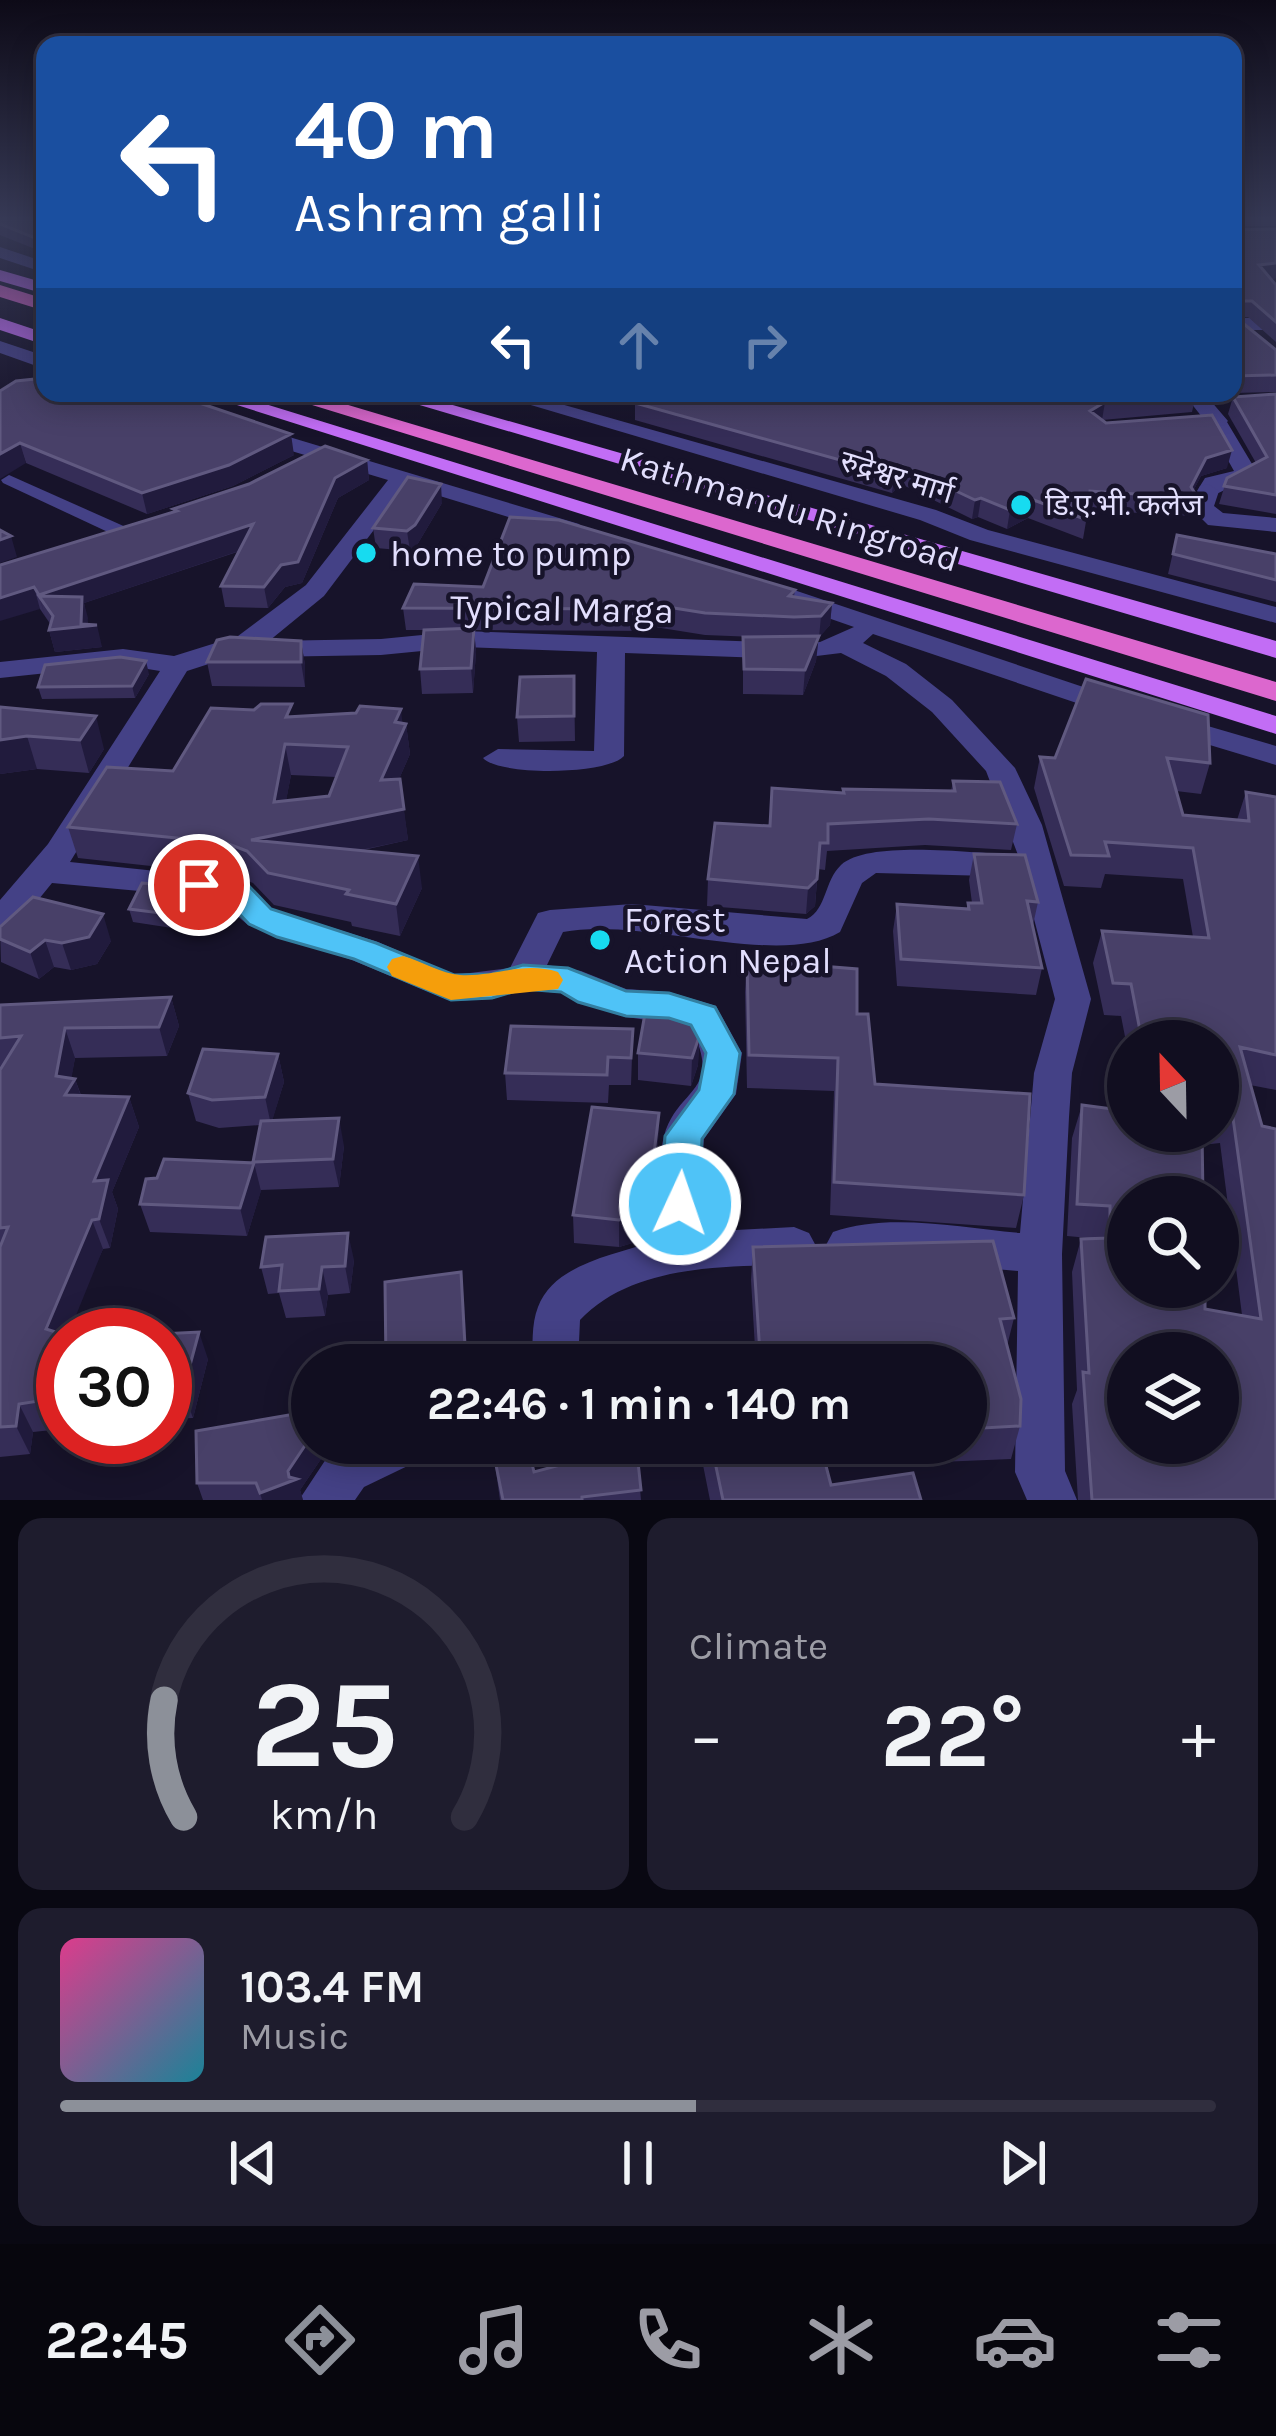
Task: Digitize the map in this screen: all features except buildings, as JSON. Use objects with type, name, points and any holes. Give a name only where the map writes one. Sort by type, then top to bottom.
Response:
[{"type":"highway","points":[[0,291],[36,302]]},
{"type":"highway","points":[[0,304],[36,315]]},
{"type":"highway","name":"Kathmandu Ringroad","points":[[314,402],[1276,692]]},
{"type":"highway","name":"Kathmandu Ringroad","points":[[364,402],[1276,672]]},
{"type":"main road","points":[[0,324],[36,336]]},
{"type":"main road","points":[[436,402],[1276,650]]},
{"type":"main road","points":[[337,446],[681,537],[1276,725]]},
{"type":"street","points":[[1242,324],[1276,324]]},
{"type":"street","points":[[1242,330],[1262,346]]},
{"type":"street","points":[[0,347],[36,360]]},
{"type":"street","name":"रुद्रेश्वर मार्ग","points":[[532,402],[928,515],[979,535],[1276,616]]},
{"type":"street","points":[[203,403],[337,446],[402,477],[729,582],[770,589],[856,635],[1276,756]]},
{"type":"street","points":[[1164,427],[1240,403]]},
{"type":"street","points":[[1206,410],[1247,474],[1214,483],[1202,506],[1216,520],[1276,525]]},
{"type":"street","points":[[284,474],[337,446]]},
{"type":"street","points":[[0,670],[123,657],[177,665],[249,642],[337,566],[402,477]]},
{"type":"street","points":[[89,548],[142,531]]},
{"type":"street","points":[[856,635],[978,741],[1000,768],[1026,825],[1073,999],[1053,1073],[1040,1254],[1040,1472],[1052,1500]]},
{"type":"street","name":"Typical Marga","points":[[249,642],[265,649],[301,651],[463,639],[792,651],[825,650],[856,635]]},
{"type":"street","points":[[498,758],[594,761],[609,756],[611,645]]},
{"type":"street","points":[[0,923],[45,871],[177,665]]},
{"type":"street","points":[[523,977],[550,922],[583,914],[736,930],[805,931],[821,928],[834,918],[844,879],[853,868],[871,862],[1036,866]]},
{"type":"street","points":[[45,871],[221,887],[238,894],[260,917],[365,951],[451,988],[492,986],[523,977],[568,980],[590,993],[626,1003],[669,1006],[703,1016],[723,1053],[716,1094],[683,1136],[673,1254]]},
{"type":"street","points":[[556,1344],[558,1312],[584,1285],[673,1254],[730,1246],[914,1243],[1040,1254]]},
{"type":"street","points":[[324,1500],[347,1470],[359,1464]]},
{"type":"lane","points":[[9,480],[142,531]]},
{"type":"slow traffic","points":[[403,967],[451,988],[492,986],[523,977],[546,980]]},
{"type":"place","name":"डि.ए.भी. कलेज","points":[[1021,505]]},
{"type":"place","name":"home to pump","points":[[366,553]]},
{"type":"place","name":"Forest Action Nepal","points":[[600,940]]},
{"type":"route","points":[[199,885],[238,894],[260,917],[288,929],[365,951],[451,988],[492,986],[523,977],[568,980],[590,993],[626,1003],[669,1006],[703,1016],[723,1053],[716,1094],[683,1136],[680,1204]]}]
